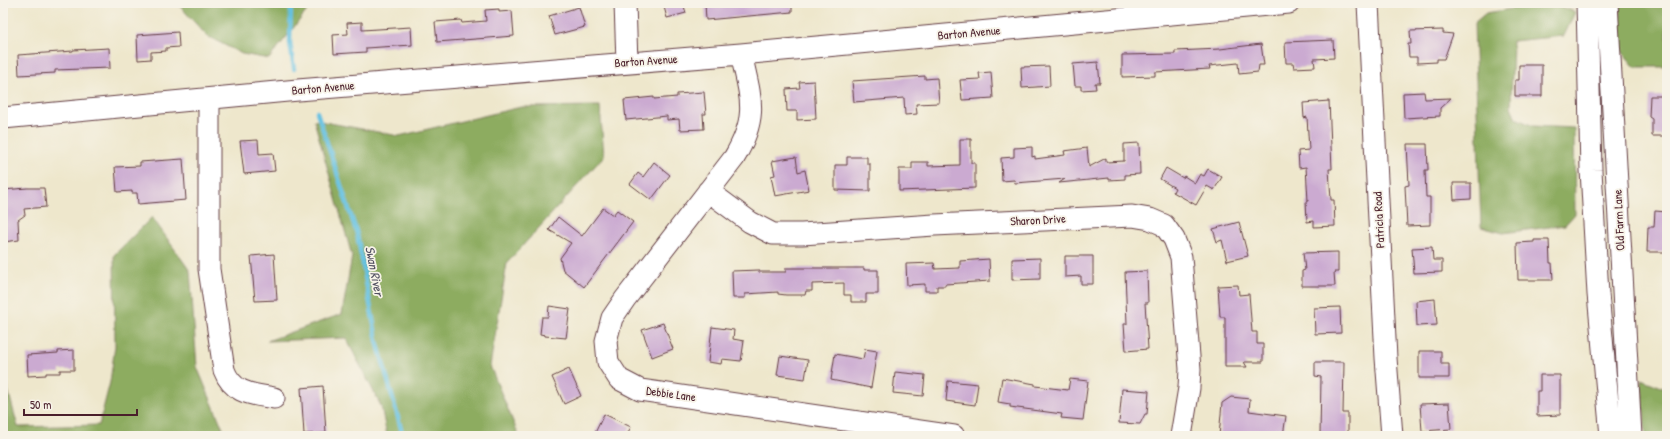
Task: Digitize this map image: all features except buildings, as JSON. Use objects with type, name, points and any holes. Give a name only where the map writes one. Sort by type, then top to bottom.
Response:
[{"type":"street","points":[[625,3],[627,63]]},
{"type":"street","name":"Barton Avenue","points":[[3,118],[741,54],[1289,3]]},
{"type":"street","name":"Patricia Road","points":[[1368,3],[1385,342],[1392,436]]},
{"type":"street","points":[[1586,3],[1591,178],[1598,294],[1611,436]]},
{"type":"street","name":"Old Farm Lane","points":[[1607,3],[1631,436]]},
{"type":"street","name":"Debbie Lane","points":[[741,54],[752,104],[750,121],[744,141],[734,158],[612,318],[606,341],[608,362],[619,379],[640,390],[954,436]]},
{"type":"street","points":[[209,99],[209,269],[224,370],[228,379],[234,386],[244,392],[274,398]]},
{"type":"street","name":"Sharon Drive","points":[[708,191],[750,222],[773,234],[802,234],[934,225],[1132,216],[1150,219],[1164,225],[1174,239],[1182,257],[1190,369],[1189,388],[1181,436]]},
{"type":"green space","points":[[177,3],[313,3],[269,59],[242,54],[207,36]]},
{"type":"green space","points":[[1621,3],[1667,3],[1667,67],[1635,67],[1618,47]]},
{"type":"green space","points":[[1529,6],[1560,6],[1575,12],[1564,36],[1513,41],[1511,107],[1516,118],[1533,126],[1574,128],[1575,214],[1565,225],[1503,233],[1481,227],[1474,23],[1486,13]]},
{"type":"green space","points":[[600,106],[604,156],[507,263],[490,366],[519,436],[387,436],[381,406],[346,338],[267,341],[342,314],[352,256],[314,120],[399,136],[521,107]]},
{"type":"green space","points":[[152,217],[190,271],[197,367],[226,436],[3,436],[3,372],[18,427],[99,425],[110,382],[115,346],[114,255]]},
{"type":"green space","points":[[1641,379],[1667,389],[1667,436],[1646,436]]},
{"type":"waterway","name":"Swan River","points":[[291,3],[290,43],[294,69]]},
{"type":"waterway","name":"Swan River","points":[[317,112],[357,234],[377,341],[403,436]]}]
